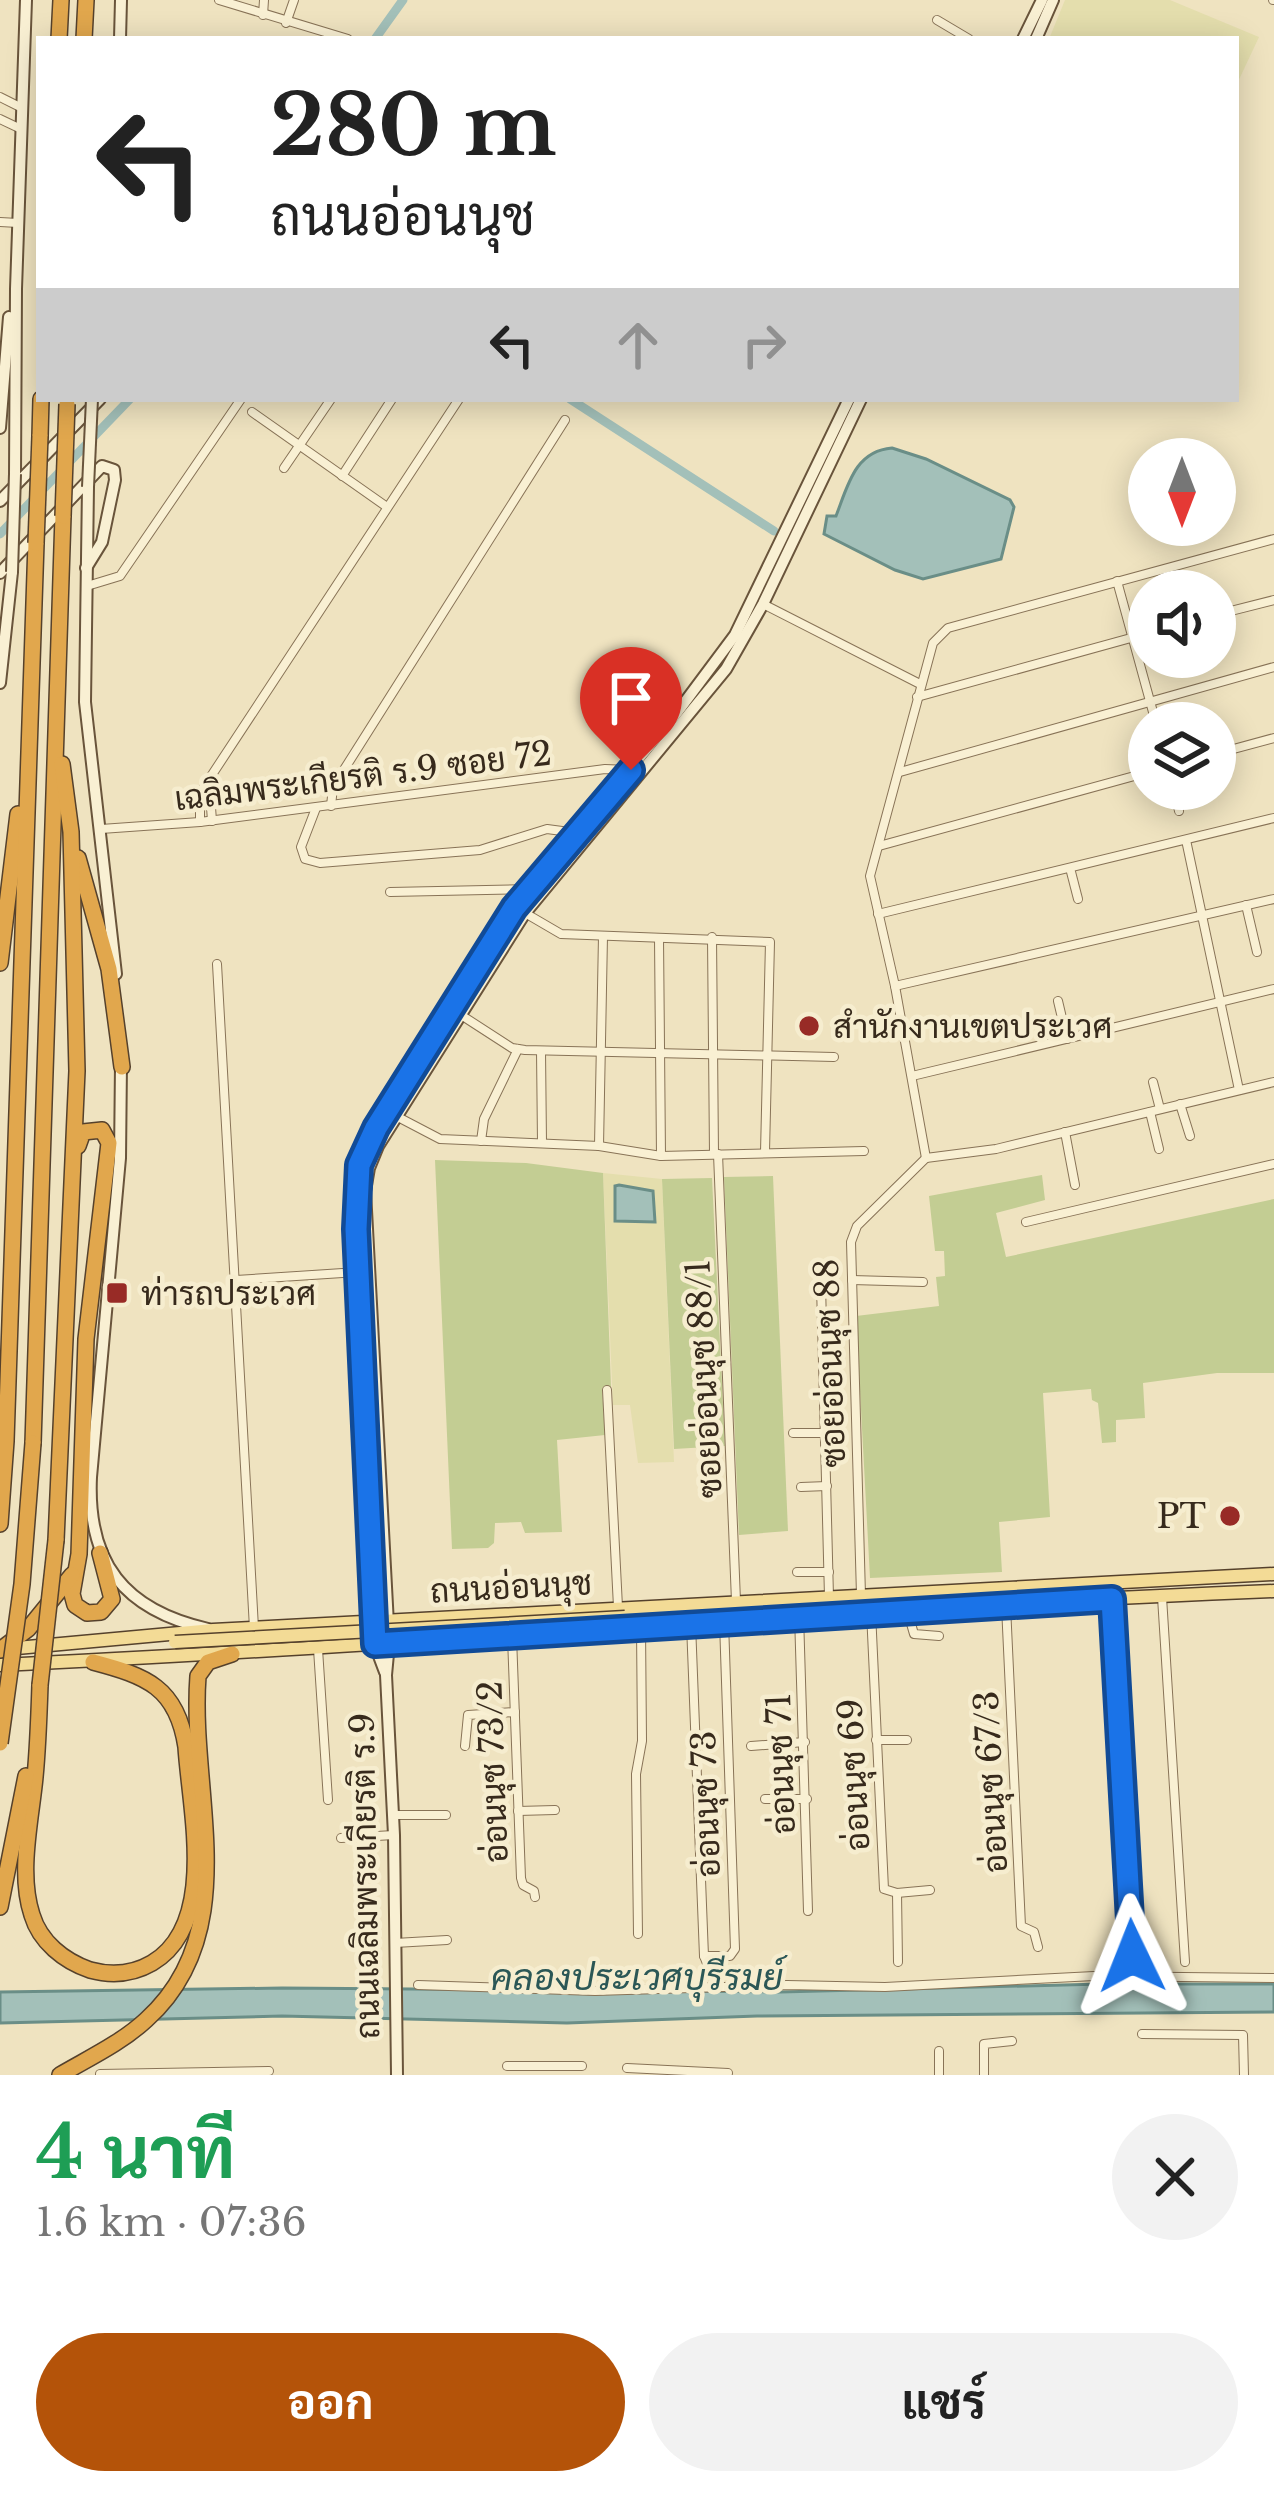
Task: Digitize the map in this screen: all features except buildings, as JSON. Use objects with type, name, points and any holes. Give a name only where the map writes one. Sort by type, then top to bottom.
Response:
[{"type":"highway","points":[[59,36],[62,0]]},
{"type":"highway","points":[[84,36],[86,0]]},
{"type":"highway","points":[[0,1524],[41,402]]},
{"type":"highway","points":[[0,1743],[22,1583],[33,1444],[67,402]]},
{"type":"highway","points":[[56,713],[71,832],[77,1038],[64,1406],[27,1879],[40,1933],[72,1962],[103,1973],[135,1971],[165,1954],[198,1912],[198,1676],[208,1662],[232,1654]]},
{"type":"highway","points":[[0,963],[29,746]]},
{"type":"highway","points":[[71,832],[109,969],[122,1067]]},
{"type":"highway","points":[[72,1202],[81,1136],[88,1130],[102,1130],[109,1148],[86,1339],[73,1602],[87,1613],[104,1610],[113,1594],[100,1553]]},
{"type":"highway","points":[[0,1650],[48,1607],[76,1567]]},
{"type":"highway","points":[[60,2075],[133,2031],[159,2006],[184,1975],[200,1938],[181,1720],[164,1692],[150,1681],[91,1654]]},
{"type":"highway","points":[[0,1906],[40,1684]]},
{"type":"main road","points":[[0,683],[15,474],[26,0]]},
{"type":"main road","points":[[120,36],[121,0]]},
{"type":"main road","points":[[1024,36],[1042,0]]},
{"type":"main road","points":[[1037,36],[1053,0]]},
{"type":"main road","points":[[0,428],[10,308],[16,290]]},
{"type":"main road","points":[[0,501],[93,402]]},
{"type":"main road","points":[[96,402],[88,487],[85,702],[122,1067],[120,1158],[90,1498],[100,1553],[116,1578],[149,1608],[213,1630]]},
{"type":"main road","name":"ถนนเฉลิมพระเกียรติ ร.9","points":[[381,1621],[358,1272],[356,1185],[364,1149],[469,977],[530,889],[713,669],[735,635],[849,402]]},
{"type":"main road","name":"ถนนเฉลิมพระเกียรติ ร.9","points":[[397,2075],[394,1835],[381,1621],[365,1190],[368,1168],[525,913],[726,669],[763,604],[861,402]]},
{"type":"main road","points":[[6,573],[102,466],[111,467],[115,480],[103,542],[86,568]]},
{"type":"main road","name":"ถนนอ่อนนุช","points":[[0,1665],[56,1663],[175,1642],[736,1603],[1274,1574]]},
{"type":"main road","name":"ถนนอ่อนนุช","points":[[0,1650],[213,1630],[425,1618],[621,1613],[754,1620],[1274,1591]]},
{"type":"main road","name":"ถนนอ่อนนุช","points":[[52,1645],[91,1654],[232,1654],[691,1624],[758,1603]]},
{"type":"main road","points":[[425,1618],[415,1630],[427,1641]]},
{"type":"main road","points":[[338,1624],[350,1632],[339,1646]]},
{"type":"street","points":[[262,15],[263,0]]},
{"type":"street","points":[[286,23],[294,0]]},
{"type":"street","points":[[222,1],[340,36]]},
{"type":"street","points":[[937,20],[964,36]]},
{"type":"street","points":[[0,97],[22,108]]},
{"type":"street","points":[[0,119],[21,129]]},
{"type":"street","points":[[0,223],[18,223]]},
{"type":"street","points":[[86,586],[120,576],[240,402]]},
{"type":"street","points":[[284,468],[327,402]]},
{"type":"street","points":[[341,476],[390,402]]},
{"type":"street","points":[[200,823],[200,793],[458,402]]},
{"type":"street","points":[[251,412],[387,507]]},
{"type":"street","points":[[332,806],[333,788],[565,420]]},
{"type":"street","points":[[1274,539],[948,628],[933,643],[920,684],[870,876],[926,1158],[996,1148],[1274,1082]]},
{"type":"street","points":[[1117,580],[1128,623]]},
{"type":"street","points":[[1236,610],[1274,600]]},
{"type":"street","points":[[763,604],[920,684]]},
{"type":"street","points":[[917,698],[1128,639]]},
{"type":"street","points":[[900,772],[1274,667]]},
{"type":"street","points":[[1143,678],[1150,701]]},
{"type":"street","points":[[1236,748],[1274,738]]},
{"type":"street","name":"เฉลิมพระเกียรติ ร.9 ซอย 72","points":[[101,829],[200,823],[605,769],[631,770]]},
{"type":"street","points":[[879,846],[1128,778]]},
{"type":"street","points":[[206,785],[212,821]]},
{"type":"street","points":[[316,808],[301,848],[305,859],[320,863],[480,850],[547,829],[577,833]]},
{"type":"street","points":[[878,914],[1274,818]]},
{"type":"street","points":[[1186,840],[1239,1090]]},
{"type":"street","points":[[1070,868],[1078,899]]},
{"type":"street","points":[[390,892],[530,889]]},
{"type":"street","points":[[895,986],[1274,898]]},
{"type":"street","points":[[1246,905],[1257,952]]},
{"type":"street","points":[[525,913],[561,934],[712,937],[772,944],[765,1152]]},
{"type":"street","points":[[599,1146],[603,936]]},
{"type":"street","name":"ซอยอ่อนนุช 88/1","points":[[712,937],[711,1053],[736,1603]]},
{"type":"street","points":[[658,938],[661,1156]]},
{"type":"street","points":[[218,964],[254,1629]]},
{"type":"street","points":[[912,1076],[1274,989]]},
{"type":"street","points":[[1058,1001],[1067,1039]]},
{"type":"street","points":[[460,1015],[518,1049],[834,1057]]},
{"type":"street","points":[[481,1141],[484,1119],[518,1049]]},
{"type":"street","points":[[541,1051],[542,1143]]},
{"type":"street","points":[[1153,1082],[1159,1149]]},
{"type":"street","points":[[1180,1104],[1190,1136]]},
{"type":"street","points":[[396,1116],[430,1136],[599,1146],[661,1156],[864,1151]]},
{"type":"street","points":[[1065,1132],[1075,1185]]},
{"type":"street","name":"ซอยอ่อนนุช 88","points":[[862,1596],[853,1233],[926,1158]]},
{"type":"street","points":[[1026,1222],[1274,1164]]},
{"type":"street","points":[[236,1280],[358,1272]]},
{"type":"street","points":[[852,1280],[923,1282]]},
{"type":"street","points":[[821,1285],[829,1598]]},
{"type":"street","points":[[607,1390],[621,1613]]},
{"type":"street","points":[[794,1433],[825,1433]]},
{"type":"street","points":[[801,1487],[827,1486]]},
{"type":"street","points":[[797,1572],[829,1572]]},
{"type":"street","points":[[1162,1596],[1185,1962]]},
{"type":"street","points":[[1112,1599],[1132,1956]]},
{"type":"street","name":"อ่อนนุช 67/3","points":[[1006,1606],[1021,1926],[1034,1932],[1038,1947]]},
{"type":"street","points":[[907,1610],[914,1634],[939,1636]]},
{"type":"street","name":"อ่อนนุช 69","points":[[871,1612],[884,1889],[897,1893],[930,1890]]},
{"type":"street","name":"อ่อนนุช 71","points":[[799,1615],[808,1911]]},
{"type":"street","name":"อ่อนนุช 73","points":[[704,1955],[733,1955],[735,1949],[720,1617]]},
{"type":"street","points":[[691,1624],[704,1955],[710,1971]]},
{"type":"street","points":[[638,1934],[641,1628]]},
{"type":"street","name":"อ่อนนุช 73/2","points":[[512,1636],[522,1885],[531,1886],[535,1897]]},
{"type":"street","points":[[318,1648],[328,1800]]},
{"type":"street","points":[[465,1746],[468,1715],[515,1712]]},
{"type":"street","points":[[876,1739],[907,1739]]},
{"type":"street","points":[[751,1746],[805,1742]]},
{"type":"street","points":[[765,1799],[807,1799]]},
{"type":"street","points":[[518,1810],[555,1810]]},
{"type":"street","points":[[393,1815],[446,1815]]},
{"type":"street","points":[[341,1838],[394,1835]]},
{"type":"street","points":[[897,1893],[898,1962]]},
{"type":"street","points":[[395,1942],[447,1940]]},
{"type":"street","points":[[418,1985],[595,1991],[787,1984],[885,1987],[1094,1976],[1274,1978]]},
{"type":"street","points":[[1142,2034],[1243,2035],[1244,2075]]},
{"type":"street","points":[[984,2075],[984,2044],[1012,2041]]},
{"type":"street","points":[[939,2051],[939,2075]]},
{"type":"street","points":[[507,2066],[556,2071],[582,2066]]},
{"type":"street","points":[[627,2068],[728,2073]]},
{"type":"street","points":[[100,2074],[269,2071]]},
{"type":"shaded area","points":[[1065,0],[1170,0],[1259,37],[1239,80],[1239,36],[1050,36]]},
{"type":"shaded area","points":[[603,1173],[662,1179],[674,1462],[638,1463],[630,1405],[613,1405]]},
{"type":"green space","points":[[435,1160],[526,1163],[603,1173],[611,1387],[602,1388],[605,1435],[557,1440],[562,1532],[525,1533],[521,1522],[495,1523],[494,1543],[488,1548],[452,1549]]},
{"type":"green space","points":[[1042,1175],[1045,1200],[996,1213],[1006,1257],[1274,1199],[1274,1373],[1217,1373],[1143,1383],[1145,1418],[1116,1420],[1116,1442],[1102,1443],[1098,1403],[1092,1400],[1091,1389],[1043,1393],[1050,1517],[999,1522],[1002,1572],[870,1578],[856,1316],[939,1306],[936,1277],[945,1276],[944,1251],[935,1251],[929,1196]]},
{"type":"green space","points":[[773,1176],[788,1531],[739,1535],[724,1177]]},
{"type":"green space","points":[[712,1178],[725,1446],[674,1449],[662,1179]]},
{"type":"water","points":[[892,448],[926,459],[1010,500],[1014,507],[1001,559],[923,579],[824,534],[827,516],[836,516],[861,463]]},
{"type":"water","points":[[615,1186],[653,1191],[655,1222],[615,1221]]},
{"type":"water","points":[[1274,1984],[1274,2012],[757,2016],[567,2023],[282,2016],[0,2023],[0,1992],[282,1988],[780,1992]]},
{"type":"waterway","points":[[377,36],[403,0]]},
{"type":"waterway","points":[[0,534],[127,402]]},
{"type":"waterway","points":[[575,402],[774,531]]},
{"type":"place","name":"สำนักงานเขตประเวศ","points":[[809,1026]]},
{"type":"place","name":"ท่ารถประเวศ","points":[[117,1293]]},
{"type":"place","name":"PT","points":[[1230,1516]]},
{"type":"route","points":[[631,770],[514,908],[376,1128],[359,1165],[356,1229],[375,1644],[1112,1599],[1132,1956]]},
{"type":"water label","name":"คลองประเวศบุรีรมย์","points":[[637,1977]]}]
